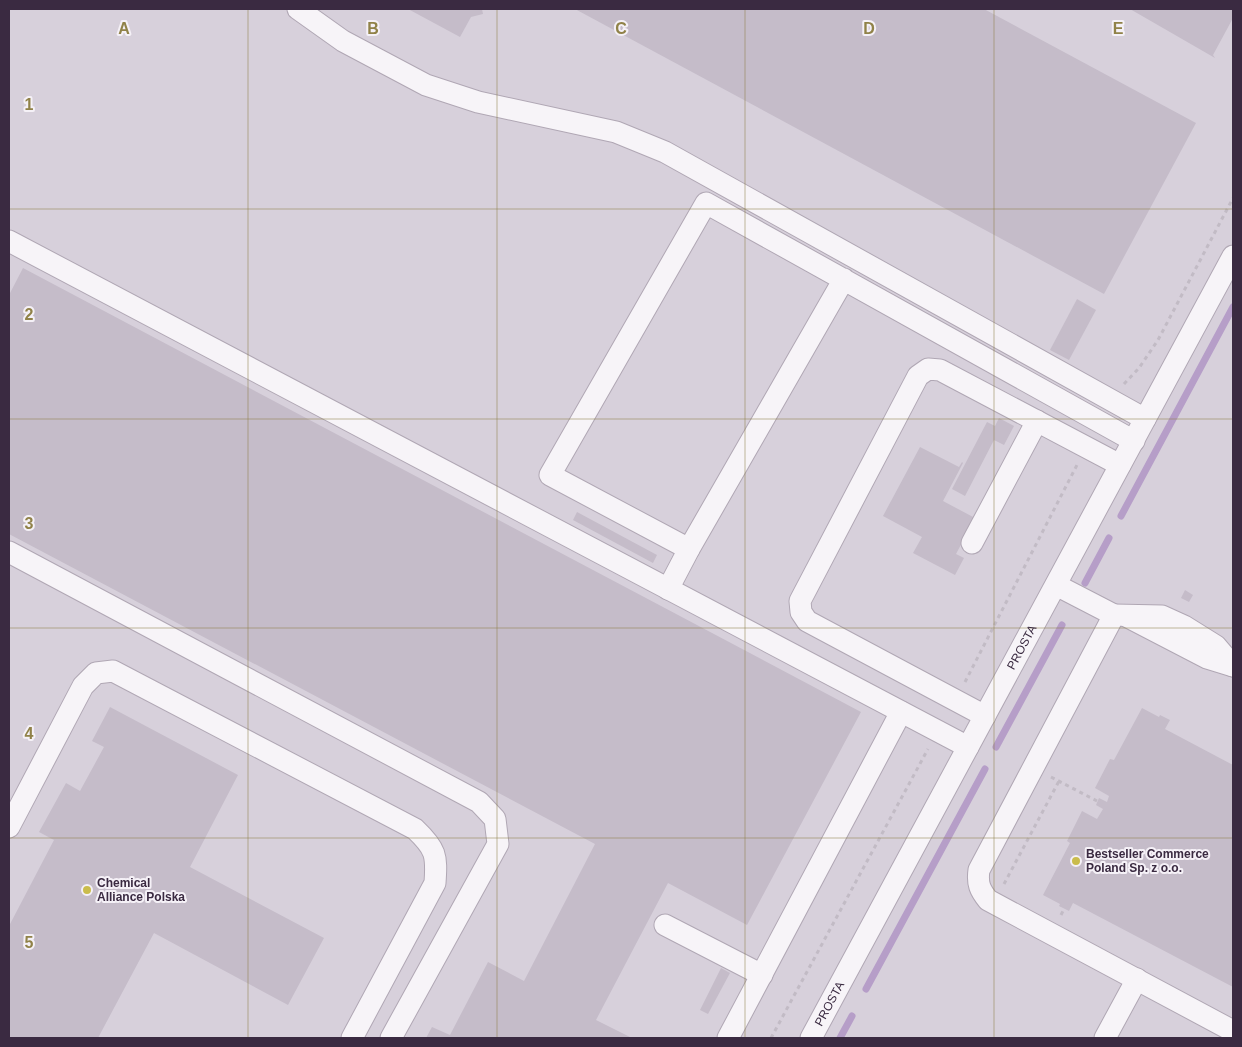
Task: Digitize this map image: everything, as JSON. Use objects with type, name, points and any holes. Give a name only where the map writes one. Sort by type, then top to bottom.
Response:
[{"type":"street","points":[[298,9],[343,41],[426,85],[478,102],[616,132],[665,152],[1145,420]]},
{"type":"street","points":[[690,549],[550,475],[706,203],[1134,441]]},
{"type":"street","points":[[9,241],[968,747]]},
{"type":"street","name":"PROSTA","points":[[811,1038],[1233,256]]},
{"type":"street","points":[[668,589],[844,280]]},
{"type":"street","points":[[985,716],[807,621],[801,612],[800,600],[918,376],[928,369],[940,370],[1120,465]]},
{"type":"street","points":[[972,543],[1037,421]]},
{"type":"street","points":[[9,552],[479,802],[495,820],[498,844],[392,1038]]},
{"type":"street","points":[[1056,585],[1118,614],[1162,616],[1184,626],[1216,646],[1233,666]]},
{"type":"street","points":[[1118,614],[1033,766],[979,870],[977,881],[979,889],[988,900],[1233,1031]]},
{"type":"street","points":[[9,827],[83,686],[96,673],[113,671],[416,829],[431,844],[437,863],[435,883],[352,1038]]},
{"type":"street","points":[[728,1038],[901,712]]},
{"type":"street","points":[[666,924],[762,975]]},
{"type":"street","points":[[1105,1038],[1137,979]]},
{"type":"path","points":[[1111,401],[1139,368],[1158,340],[1233,198]]},
{"type":"path","points":[[955,700],[1087,447]]},
{"type":"path","points":[[772,1038],[938,732]]},
{"type":"path","points":[[1033,766],[1097,801]]},
{"type":"shaded area","points":[[9,9],[1233,9],[1233,1038],[9,1038]]},
{"type":"building","points":[[408,9],[482,9],[483,14],[471,17],[460,37]]},
{"type":"building","points":[[575,9],[984,9],[1196,123],[1104,294]]},
{"type":"building","points":[[1130,9],[1233,9],[1233,18],[1213,55],[1215,58]]},
{"type":"building","points":[[23,268],[861,712],[747,925],[668,883],[596,1020],[632,1038],[426,1038],[432,1027],[450,1035],[488,962],[524,981],[595,844],[9,534],[9,295]]},
{"type":"building","points":[[1077,299],[1096,310],[1069,360],[1050,350]]},
{"type":"building","points":[[999,418],[1014,426],[1004,445],[994,440],[965,496],[952,489],[987,422],[995,426]]},
{"type":"building","points":[[920,447],[959,467],[963,463],[943,501],[975,518],[956,554],[964,558],[955,575],[913,553],[922,537],[883,516]]},
{"type":"building","points":[[577,512],[657,555],[653,563],[573,520]]},
{"type":"building","points":[[1185,590],[1193,595],[1189,602],[1181,598]]},
{"type":"building","name":"Chemical Alliance Polska","points":[[110,707],[238,775],[190,867],[324,938],[288,1005],[154,933],[98,1038],[9,1038],[9,926],[54,840],[39,832],[66,783],[80,791],[104,747],[92,741]]},
{"type":"building","points":[[1142,708],[1159,717],[1160,715],[1170,720],[1165,729],[1233,765],[1233,987],[1073,903],[1069,911],[1043,895],[1070,843],[1067,841],[1082,811],[1097,819],[1103,809],[1096,805],[1099,798],[1107,802],[1109,796],[1095,788],[1110,759],[1114,760]]},
{"type":"building","points":[[721,968],[730,973],[708,1014],[700,1010]]},
{"type":"waterway","points":[[1121,516],[1233,307]]},
{"type":"waterway","points":[[1085,583],[1109,538]]},
{"type":"waterway","points":[[996,747],[1062,625]]},
{"type":"waterway","points":[[866,989],[985,769]]},
{"type":"waterway","points":[[840,1038],[852,1016]]},
{"type":"place","name":"Bestseller Commerce Poland Sp. z o.o.","points":[[1076,861]]},
{"type":"place","name":"Chemical Alliance Polska","points":[[87,890]]}]
